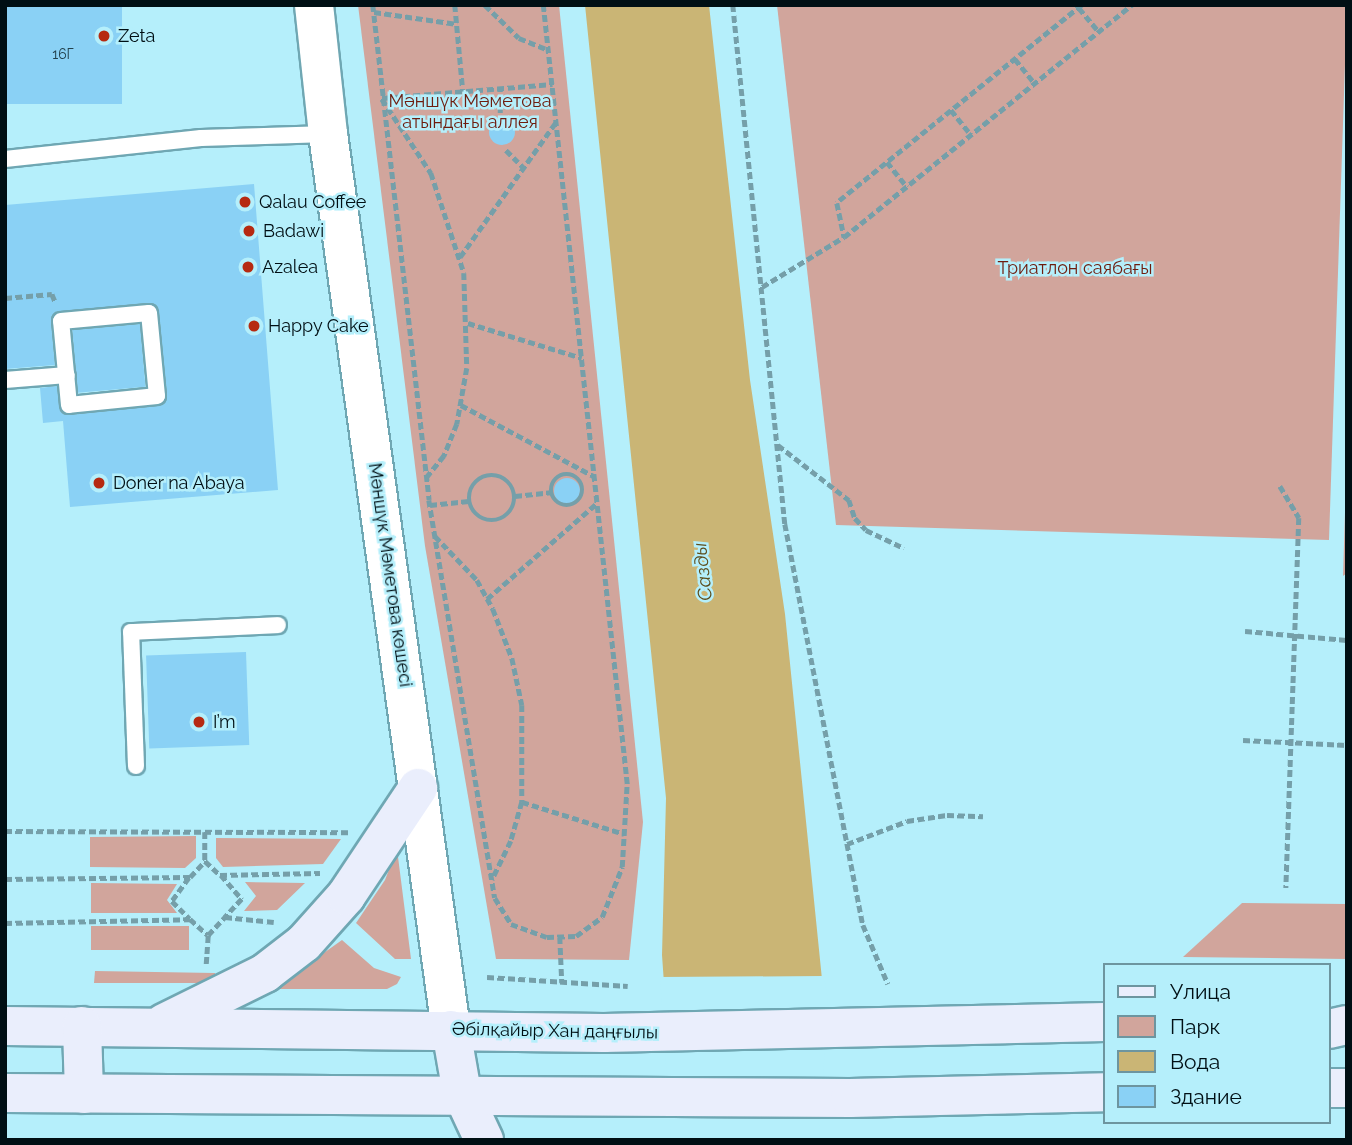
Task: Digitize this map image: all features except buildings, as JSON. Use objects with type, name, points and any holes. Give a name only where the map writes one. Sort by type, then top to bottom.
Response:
[{"type":"main road","points":[[158,1025],[265,973],[304,943],[346,896],[418,788]]},
{"type":"main road","name":"Әбілқайыр Хан даңғылы","points":[[5,1026],[158,1025],[627,1033],[848,1031],[1104,1022]]},
{"type":"main road","points":[[82,1026],[84,1094]]},
{"type":"main road","name":"Мәншүк Мәметова көшесі","points":[[452,1030],[462,1093],[484,1140]]},
{"type":"main road","points":[[5,1093],[462,1093],[850,1098],[1104,1092]]},
{"type":"street","name":"Мәншүк Мәметова көшесі","points":[[314,5],[328,134],[452,1030]]},
{"type":"lane","points":[[5,159],[201,138],[328,134]]},
{"type":"lane","points":[[149,313],[157,396],[69,405],[61,321],[149,313]]},
{"type":"lane","points":[[5,380],[66,375]]},
{"type":"lane","points":[[136,766],[131,632],[278,625]]},
{"type":"path","points":[[373,5],[381,99],[426,477],[495,898],[511,924],[547,937],[560,937],[576,936],[601,917],[622,867],[627,784],[543,5]]},
{"type":"path","points":[[455,5],[463,92]]},
{"type":"path","points":[[485,5],[519,38],[548,50]]},
{"type":"path","points":[[733,5],[785,524],[863,925],[888,984]]},
{"type":"path","points":[[762,287],[844,237],[1132,5]]},
{"type":"path","points":[[844,237],[837,203],[1014,59],[1080,6],[1099,32]]},
{"type":"path","points":[[374,12],[457,24]]},
{"type":"path","points":[[1014,59],[1035,84]]},
{"type":"path","points":[[381,99],[552,84]]},
{"type":"path","points":[[500,88],[500,113]]},
{"type":"path","points":[[381,99],[431,173],[460,258],[468,323],[461,405],[444,456],[426,477]]},
{"type":"path","points":[[951,110],[971,135]]},
{"type":"path","points":[[460,258],[556,122]]},
{"type":"path","points":[[506,150],[524,168]]},
{"type":"path","points":[[887,162],[907,187]]},
{"type":"path","points":[[5,298],[52,294],[61,321]]},
{"type":"path","points":[[468,323],[582,358]]},
{"type":"path","points":[[461,405],[594,477]]},
{"type":"path","points":[[778,445],[849,500],[855,518],[866,530],[904,548]]},
{"type":"path","points":[[566,474],[576,477],[583,490],[580,501],[571,507],[555,502],[551,492],[556,478],[566,474]]},
{"type":"path","points":[[488,475],[509,482],[515,496],[511,512],[498,521],[476,515],[469,501],[475,482],[488,475]]},
{"type":"path","points":[[1280,486],[1299,518],[1286,888]]},
{"type":"path","points":[[583,490],[596,489]]},
{"type":"path","points":[[515,496],[551,492]]},
{"type":"path","points":[[430,505],[469,501]]},
{"type":"path","points":[[488,599],[597,503]]},
{"type":"path","points":[[435,535],[488,599],[512,657],[522,705],[522,802],[511,841],[492,880]]},
{"type":"path","points":[[1245,631],[1347,640]]},
{"type":"path","points":[[1243,740],[1347,745]]},
{"type":"path","points":[[522,802],[624,834]]},
{"type":"path","points":[[847,844],[907,821],[947,815],[983,816]]},
{"type":"path","points":[[5,831],[353,832]]},
{"type":"path","points":[[205,832],[205,861],[172,901],[208,935]]},
{"type":"path","points":[[205,861],[242,899],[208,935],[206,964]]},
{"type":"path","points":[[220,875],[324,873]]},
{"type":"path","points":[[5,879],[190,877]]},
{"type":"path","points":[[226,917],[275,922]]},
{"type":"path","points":[[5,923],[190,919]]},
{"type":"path","points":[[560,937],[562,983]]},
{"type":"path","points":[[488,978],[628,986]]},
{"type":"green space","name":"Мәншүк Мәметова атындағы аллея","points":[[358,5],[559,5],[643,822],[629,960],[496,959],[425,546]]},
{"type":"green space","name":"Триатлон саябағы","points":[[777,5],[1347,5],[1329,540],[836,525]]},
{"type":"green space","points":[[1347,449],[1347,573],[1343,576]]},
{"type":"green space","points":[[196,836],[196,858],[185,868],[90,867],[90,837]]},
{"type":"green space","points":[[216,838],[341,839],[323,864],[223,867],[216,858]]},
{"type":"green space","points":[[397,849],[411,959],[395,959],[356,923],[385,880]]},
{"type":"green space","points":[[245,882],[305,883],[277,910],[244,911],[256,896]]},
{"type":"green space","points":[[91,883],[177,884],[167,900],[177,913],[91,913]]},
{"type":"green space","points":[[1242,903],[1347,904],[1347,959],[1183,957]]},
{"type":"green space","points":[[91,926],[189,926],[189,950],[91,950]]},
{"type":"green space","points":[[342,940],[374,968],[401,977],[397,984],[387,989],[273,989]]},
{"type":"green space","points":[[95,971],[215,973],[215,983],[94,983]]},
{"type":"water","name":"Сазды","points":[[585,5],[709,5],[750,380],[785,614],[824,999],[675,1140],[662,955],[666,798]]},
{"type":"pier","points":[[824,976],[828,1000],[819,1140],[671,1140],[660,977]]},
{"type":"place","name":"Zeta","points":[[104,36]]},
{"type":"place","name":"Qalau Coffee","points":[[245,202]]},
{"type":"place","name":"Badawi","points":[[249,231]]},
{"type":"place","name":"Azalea","points":[[248,267]]},
{"type":"place","name":"Happy Cake","points":[[254,326]]},
{"type":"place","name":"Doner na Abaya","points":[[99,483]]},
{"type":"place","name":"I’m","points":[[199,722]]}]
